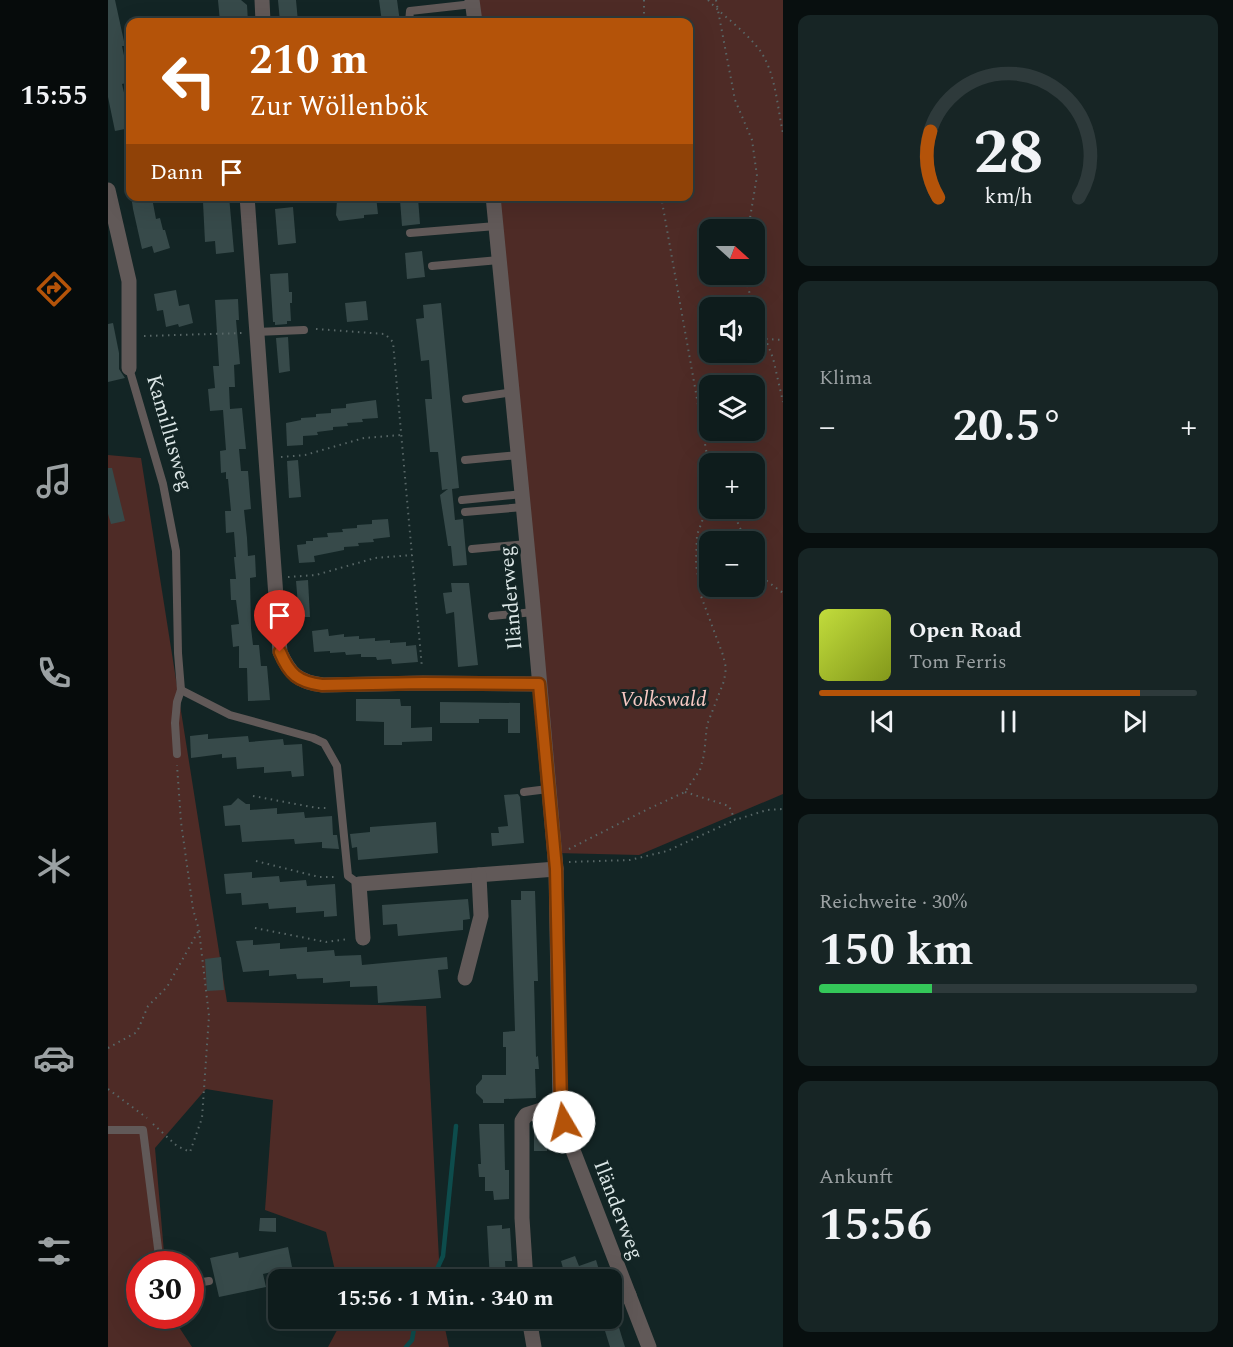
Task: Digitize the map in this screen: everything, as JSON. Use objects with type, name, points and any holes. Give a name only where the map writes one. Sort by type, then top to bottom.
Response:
[{"type":"street","points":[[262,0],[263,18]]},
{"type":"street","points":[[472,2],[474,18]]},
{"type":"street","name":"Kamillusweg","points":[[108,190],[129,281],[129,368]]},
{"type":"street","points":[[247,201],[280,652],[287,668],[297,677],[311,684],[322,685],[539,684]]},
{"type":"street","name":"Iländerweg","points":[[494,201],[528,544],[555,863],[561,1104],[568,1140],[649,1347]]},
{"type":"street","points":[[363,938],[354,880],[479,875],[555,863]]},
{"type":"street","points":[[465,978],[481,916],[479,875]]},
{"type":"street","points":[[525,1269],[522,1218],[522,1120],[526,1114],[561,1104]]},
{"type":"street","points":[[622,1297],[629,1295]]},
{"type":"street","points":[[531,1329],[534,1347]]},
{"type":"lane","points":[[409,18],[410,11],[472,2]]},
{"type":"lane","points":[[410,233],[496,226]]},
{"type":"lane","points":[[432,266],[499,260]]},
{"type":"lane","points":[[256,332],[304,330]]},
{"type":"lane","name":"Kamillusweg","points":[[129,368],[139,408],[155,454],[173,528],[176,551],[181,690],[175,723],[177,754]]},
{"type":"lane","points":[[466,399],[513,392]]},
{"type":"lane","points":[[465,460],[519,455]]},
{"type":"lane","points":[[462,500],[523,501]]},
{"type":"lane","points":[[465,512],[523,501]]},
{"type":"lane","points":[[472,549],[528,544]]},
{"type":"lane","points":[[492,616],[534,612]]},
{"type":"lane","points":[[181,690],[230,715],[324,743],[337,766],[341,807],[354,880]]},
{"type":"lane","points":[[524,792],[548,789]]},
{"type":"lane","points":[[108,1130],[143,1130],[158,1251]]},
{"type":"lane","points":[[204,1282],[209,1281]]},
{"type":"path","points":[[644,0],[644,18]]},
{"type":"path","points":[[708,0],[761,53],[770,72],[783,132]]},
{"type":"path","points":[[716,0],[735,100],[752,140],[757,176],[750,219]]},
{"type":"path","points":[[781,126],[783,121]]},
{"type":"path","points":[[663,201],[707,453]]},
{"type":"path","points":[[304,330],[385,334],[393,342],[423,683]]},
{"type":"path","points":[[129,336],[256,332]]},
{"type":"path","points":[[783,340],[766,339],[773,358],[783,402]]},
{"type":"path","points":[[266,457],[305,455],[364,438],[401,435]]},
{"type":"path","points":[[555,863],[607,829],[685,792],[700,770],[707,725],[724,681],[726,668],[701,596],[696,564],[697,535],[705,519]]},
{"type":"path","points":[[275,578],[316,575],[375,558],[412,555]]},
{"type":"path","points":[[765,578],[783,593]]},
{"type":"path","points":[[177,754],[181,822],[193,909],[199,930],[209,1016],[202,1118],[190,1152]]},
{"type":"path","points":[[685,792],[729,806],[735,820]]},
{"type":"path","points":[[253,796],[317,808],[341,807]]},
{"type":"path","points":[[555,863],[630,860],[667,851],[735,820],[767,810],[783,809]]},
{"type":"path","points":[[256,861],[319,877],[354,880]]},
{"type":"path","points":[[255,928],[326,942],[363,938]]},
{"type":"path","points":[[108,1048],[137,1032],[148,1006],[167,987],[199,930]]},
{"type":"green space","name":"Volkswald","points":[[473,0],[783,0],[783,794],[639,855],[556,853],[493,201],[693,201],[693,18],[475,18]]},
{"type":"green space","points":[[108,455],[141,458],[227,1002],[426,1006],[439,1269],[335,1269],[326,1232],[265,1210],[273,1100],[206,1089],[155,1148],[164,1251],[126,1251],[126,1329],[180,1329],[192,1347],[108,1347]]},
{"type":"green space","points":[[338,1329],[445,1329],[449,1347],[328,1347]]},
{"type":"building","points":[[108,0],[115,0],[125,46],[122,46],[126,65],[126,83],[122,84],[126,101],[126,129],[115,131],[108,97]]},
{"type":"building","points":[[218,0],[241,0],[247,5],[248,18],[220,18]]},
{"type":"building","points":[[278,0],[296,0],[298,18],[280,18]]},
{"type":"building","points":[[379,0],[397,0],[399,18],[381,18]]},
{"type":"building","points":[[153,201],[156,219],[160,218],[170,248],[154,253],[152,246],[142,249],[132,202]]},
{"type":"building","points":[[229,201],[234,252],[216,254],[215,241],[205,242],[203,202]]},
{"type":"building","points":[[337,201],[377,201],[378,214],[339,221],[336,215]]},
{"type":"building","points":[[400,201],[418,201],[420,224],[402,226]]},
{"type":"building","points":[[293,207],[296,243],[278,245],[275,209]]},
{"type":"building","points":[[422,251],[425,277],[407,279],[405,253]]},
{"type":"building","points":[[288,273],[289,292],[292,292],[291,321],[287,321],[287,324],[275,325],[270,274]]},
{"type":"building","points":[[176,290],[179,306],[189,304],[193,323],[179,327],[178,324],[166,327],[163,310],[157,311],[154,294]]},
{"type":"building","points":[[238,299],[239,320],[236,320],[240,364],[234,365],[235,387],[229,387],[230,409],[242,408],[246,449],[239,449],[241,471],[248,471],[251,509],[244,510],[248,556],[255,555],[256,577],[250,578],[251,628],[253,645],[259,645],[261,666],[267,666],[270,700],[248,701],[247,668],[239,668],[239,646],[233,647],[231,625],[239,624],[236,600],[231,600],[230,579],[236,579],[234,557],[236,557],[234,532],[226,533],[225,511],[231,511],[228,479],[226,479],[226,472],[221,473],[220,451],[226,450],[223,410],[210,411],[208,389],[215,388],[213,366],[219,366],[215,300]]},
{"type":"building","points":[[366,301],[368,320],[347,322],[345,303]]},
{"type":"building","points":[[441,303],[459,488],[452,489],[455,520],[463,519],[467,565],[453,566],[451,546],[448,546],[440,495],[448,489],[442,490],[438,452],[430,452],[425,399],[432,399],[429,360],[421,361],[416,319],[424,318],[423,305]]},
{"type":"building","points":[[113,323],[119,353],[119,369],[125,378],[108,382],[108,324]]},
{"type":"building","points":[[288,337],[290,371],[279,373],[276,338]]},
{"type":"building","points":[[376,400],[378,418],[362,419],[363,422],[347,423],[348,426],[333,427],[333,430],[317,432],[318,435],[303,436],[303,445],[287,446],[286,423],[301,420],[301,418],[316,417],[316,414],[331,413],[331,409],[346,408],[346,404]]},
{"type":"building","points":[[298,460],[301,497],[289,498],[287,461]]},
{"type":"building","points":[[108,468],[112,468],[125,521],[111,524],[108,514]]},
{"type":"building","points":[[388,519],[390,537],[373,539],[374,542],[358,543],[359,546],[344,547],[344,550],[314,556],[315,562],[299,563],[297,545],[313,541],[313,538],[328,537],[327,533],[343,532],[342,529],[372,524],[372,520]]},
{"type":"building","points":[[308,580],[310,617],[299,617],[296,581]]},
{"type":"building","points":[[451,583],[469,583],[478,665],[458,667],[454,612],[446,614],[443,593],[452,592]]},
{"type":"building","points":[[328,629],[329,636],[344,634],[344,637],[359,636],[359,639],[375,638],[375,641],[390,640],[390,643],[406,642],[406,646],[416,645],[418,662],[392,664],[391,659],[377,660],[376,657],[361,657],[361,654],[314,652],[312,631]]},
{"type":"building","points":[[356,699],[400,699],[401,706],[411,706],[411,728],[432,727],[432,741],[384,745],[384,722],[356,721]]},
{"type":"building","points":[[440,702],[520,703],[520,733],[508,733],[508,719],[479,719],[479,723],[440,723]]},
{"type":"building","points":[[208,734],[208,739],[248,736],[249,742],[283,739],[284,745],[302,744],[304,776],[292,777],[291,771],[264,773],[264,767],[237,769],[236,757],[222,758],[222,754],[191,758],[190,736]]},
{"type":"building","points":[[518,794],[524,843],[492,846],[491,833],[499,833],[498,827],[508,826],[504,795]]},
{"type":"building","points":[[238,798],[250,804],[250,810],[277,808],[277,814],[304,812],[305,818],[332,816],[333,835],[337,835],[339,849],[322,848],[322,842],[295,844],[294,839],[242,842],[240,825],[225,826],[223,806],[231,805]]},
{"type":"building","points":[[436,822],[438,853],[358,860],[357,847],[352,848],[350,834],[370,832],[370,827]]},
{"type":"building","points":[[252,872],[252,878],[279,876],[280,882],[306,880],[307,886],[335,884],[337,916],[324,917],[324,911],[296,913],[296,907],[269,909],[268,903],[242,905],[241,893],[226,894],[224,874]]},
{"type":"building","points":[[521,891],[535,891],[538,981],[534,981],[536,1057],[538,1056],[539,1069],[535,1069],[536,1098],[504,1099],[504,1103],[483,1103],[476,1093],[476,1086],[482,1079],[482,1075],[506,1075],[506,1047],[503,1047],[503,1032],[515,1031],[511,900],[521,900]]},
{"type":"building","points":[[468,899],[470,919],[463,920],[463,930],[398,936],[397,924],[383,925],[382,905]]},
{"type":"building","points":[[253,940],[253,945],[280,943],[280,949],[307,947],[307,952],[334,950],[335,956],[361,955],[362,965],[447,957],[448,969],[438,970],[441,998],[378,1003],[377,986],[350,987],[350,981],[323,983],[323,978],[297,979],[296,974],[269,976],[269,970],[243,972],[236,941]]},
{"type":"building","points":[[221,957],[224,990],[207,991],[205,959]]},
{"type":"building","points":[[548,1118],[547,1151],[534,1151],[534,1123]]},
{"type":"building","points":[[479,1124],[504,1124],[505,1170],[509,1170],[509,1199],[494,1200],[493,1191],[485,1191],[485,1177],[479,1177],[478,1164],[481,1164]]},
{"type":"building","points":[[260,1218],[276,1218],[276,1232],[259,1231]]},
{"type":"building","points":[[502,1225],[502,1229],[510,1228],[512,1261],[505,1261],[505,1269],[489,1269],[487,1226]]},
{"type":"building","points":[[288,1247],[292,1267],[268,1269],[268,1273],[263,1274],[266,1287],[219,1297],[210,1258],[238,1252],[239,1258]]},
{"type":"building","points":[[575,1256],[579,1266],[596,1260],[599,1269],[563,1269],[561,1261]]},
{"type":"building","points":[[604,1329],[619,1329],[625,1347],[610,1347]]},
{"type":"waterway","points":[[437,1269],[443,1256],[456,1126]]},
{"type":"waterway","points":[[406,1347],[412,1340],[414,1329]]},
{"type":"route","points":[[280,652],[287,668],[297,677],[311,684],[539,684],[556,869],[561,1104],[564,1122]]}]
